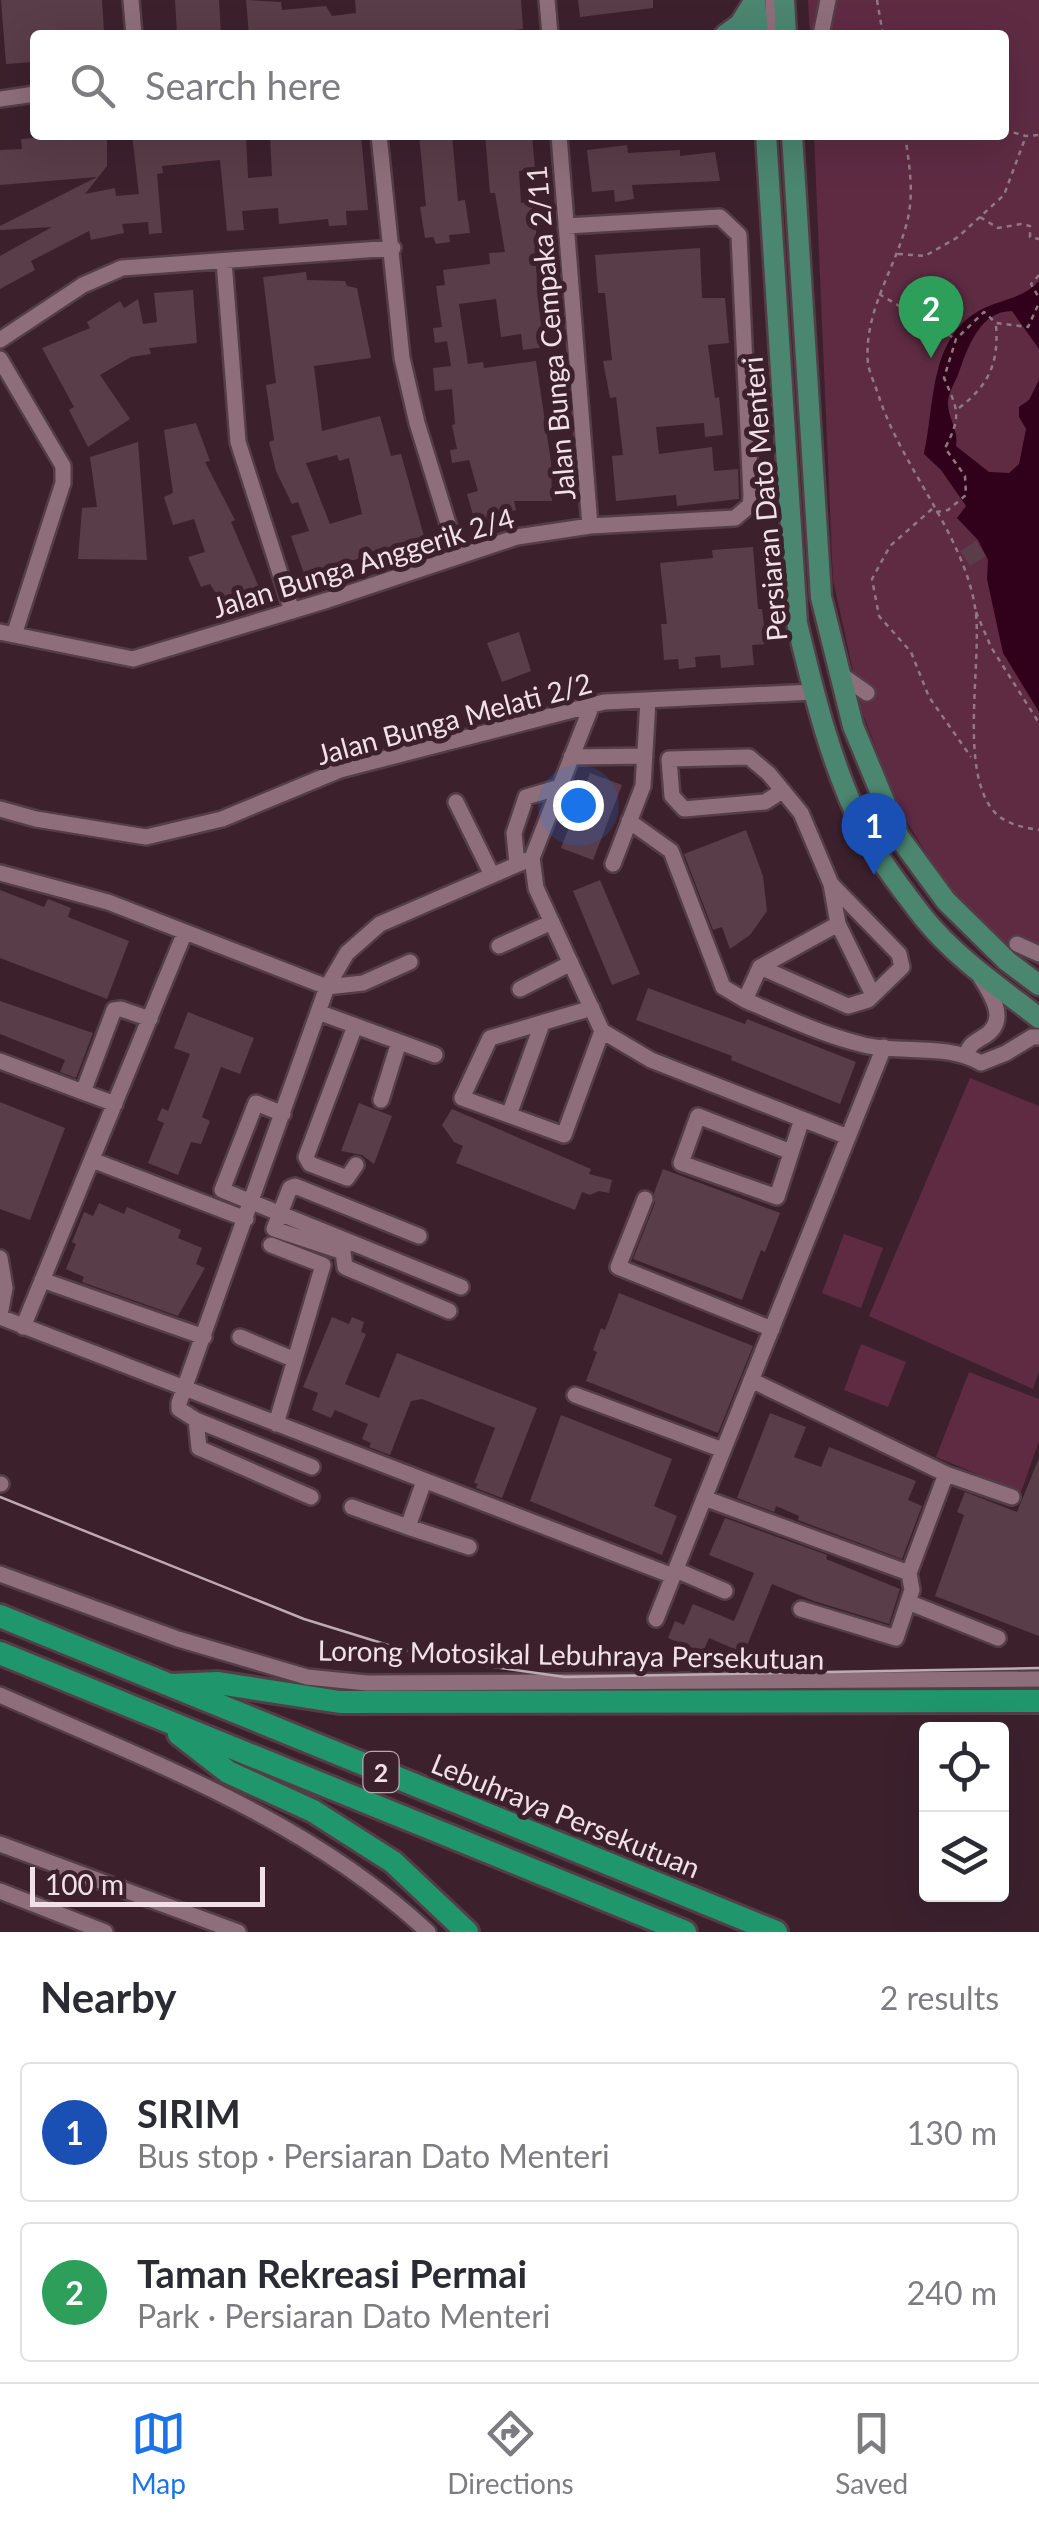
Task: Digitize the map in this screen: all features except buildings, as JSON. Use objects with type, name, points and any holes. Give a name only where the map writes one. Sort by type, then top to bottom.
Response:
[{"type":"highway","name":"Lebuhraya Persekutuan","points":[[0,1616],[776,1932]]},
{"type":"highway","name":"2","points":[[0,1653],[684,1932]]},
{"type":"highway","points":[[171,1685],[218,1682],[340,1702],[1039,1701]]},
{"type":"highway","points":[[154,1714],[228,1772],[313,1811],[393,1862],[467,1932]]},
{"type":"main road","points":[[732,30],[755,0]]},
{"type":"main road","points":[[755,0],[758,30]]},
{"type":"main road","points":[[784,0],[786,30]]},
{"type":"main road","name":"Persiaran Dato Menteri","points":[[766,140],[798,624],[813,692],[867,837],[925,919],[969,963],[1039,1018]]},
{"type":"main road","name":"Persiaran Dato Menteri","points":[[792,140],[821,597],[853,726],[899,837],[946,901],[1006,961],[1036,975]]},
{"type":"street","points":[[131,0],[134,30]]},
{"type":"street","points":[[548,0],[550,30]]},
{"type":"street","points":[[773,30],[774,0]]},
{"type":"street","points":[[822,30],[828,0]]},
{"type":"street","points":[[0,99],[30,95]]},
{"type":"street","points":[[380,140],[402,358],[417,423],[458,556]]},
{"type":"street","name":"Jalan Bunga Cempaka 2/11","points":[[559,140],[590,526]]},
{"type":"street","name":"Jalan Bunga Anggerik 2/4","points":[[7,634],[133,660],[516,537],[590,526],[735,518],[744,512],[751,496],[740,235],[720,217],[566,226]]},
{"type":"street","points":[[0,340],[84,284],[122,268],[393,248]]},
{"type":"street","points":[[224,260],[238,442],[292,611]]},
{"type":"street","points":[[0,359],[63,466],[63,482],[7,634]]},
{"type":"street","points":[[840,674],[867,693]]},
{"type":"street","name":"Jalan Bunga Melati 2/2","points":[[0,809],[36,819],[146,837],[222,819],[340,770],[592,705],[813,692]]},
{"type":"street","points":[[612,864],[643,786],[648,700]]},
{"type":"street","points":[[312,1466],[179,1410],[327,987],[347,954],[380,924],[524,861],[560,787],[592,705]]},
{"type":"street","points":[[571,757],[645,756]]},
{"type":"street","points":[[782,791],[764,802],[684,808],[672,796],[669,760],[748,756],[769,774],[801,813],[830,884],[838,924],[874,995]]},
{"type":"street","points":[[560,787],[526,797],[514,833],[602,1031],[650,1060],[848,1137]]},
{"type":"street","points":[[456,802],[492,875]]},
{"type":"street","points":[[629,821],[671,851],[723,987],[745,1000],[845,1039],[966,1055],[981,1063],[1006,1054],[1032,1036],[1039,1037]]},
{"type":"street","points":[[0,873],[108,902],[327,987],[363,983],[410,962]]},
{"type":"street","points":[[760,968],[848,1006],[874,995],[902,967],[902,959],[830,884]]},
{"type":"street","points":[[498,946],[552,922]]},
{"type":"street","points":[[745,1000],[760,968],[838,924]]},
{"type":"street","points":[[23,1327],[186,932]]},
{"type":"street","points":[[1017,944],[1039,954]]},
{"type":"street","points":[[520,989],[571,963]]},
{"type":"street","points":[[966,1055],[970,1043],[994,1028],[998,1017],[997,1004],[969,963]]},
{"type":"street","points":[[845,1039],[848,1006]]},
{"type":"street","points":[[592,1008],[490,1038],[462,1098],[564,1135],[602,1031]]},
{"type":"street","points":[[83,1092],[114,1010],[150,1019]]},
{"type":"street","points":[[318,1012],[435,1055]]},
{"type":"street","points":[[508,1115],[542,1024]]},
{"type":"street","points":[[354,1026],[306,1157],[310,1164],[348,1178],[356,1165]]},
{"type":"street","points":[[381,1100],[399,1042]]},
{"type":"street","points":[[656,1619],[884,1047]]},
{"type":"street","points":[[0,1062],[115,1104]]},
{"type":"street","points":[[283,1114],[256,1103],[222,1190],[461,1287]]},
{"type":"street","points":[[792,1152],[698,1116],[680,1164],[777,1197],[792,1152],[802,1119]]},
{"type":"street","points":[[92,1160],[246,1218]]},
{"type":"street","points":[[420,1236],[296,1186],[290,1188],[274,1229],[343,1252],[345,1267],[449,1312]]},
{"type":"street","points":[[645,1200],[618,1267],[772,1328]]},
{"type":"street","points":[[272,1245],[323,1265],[276,1424]]},
{"type":"street","points":[[0,1258],[6,1288],[0,1316],[23,1327],[725,1592]]},
{"type":"street","points":[[42,1280],[204,1337]]},
{"type":"street","points":[[240,1336],[295,1360]]},
{"type":"street","points":[[752,1380],[946,1474],[1012,1497]]},
{"type":"street","points":[[575,1395],[723,1450]]},
{"type":"street","points":[[196,1420],[198,1448],[310,1497]]},
{"type":"street","points":[[800,1609],[896,1638],[912,1590],[910,1573],[946,1474]]},
{"type":"street","points":[[408,1526],[424,1481]]},
{"type":"street","points":[[704,1498],[910,1573]]},
{"type":"street","points":[[352,1507],[469,1547]]},
{"type":"street","name":"Lorong Motosikal Lebuhraya Persekutuan","points":[[0,1574],[178,1639],[307,1677],[367,1682],[1039,1679]]},
{"type":"street","points":[[908,1602],[998,1638]]},
{"type":"street","points":[[0,1695],[236,1800],[353,1870],[428,1932]]},
{"type":"street","points":[[0,1844],[238,1932]]},
{"type":"street","points":[[0,1891],[105,1932]]},
{"type":"path","points":[[877,0],[882,30]]},
{"type":"path","points":[[1009,131],[1039,135]]},
{"type":"path","points":[[896,254],[924,256],[941,249],[1004,194],[1026,136]]},
{"type":"path","points":[[906,140],[912,182],[908,217],[878,294],[868,364],[889,425],[955,547],[990,646],[1039,723]]},
{"type":"path","points":[[979,216],[998,228],[1030,226],[1030,238],[1039,239]]},
{"type":"path","points":[[943,525],[948,510],[966,496],[966,476],[944,448],[957,426],[958,409],[944,378],[956,339],[984,312],[996,323],[1028,328],[1039,300],[1031,284],[1039,275]]},
{"type":"path","points":[[878,294],[956,339]]},
{"type":"path","points":[[958,409],[976,394],[988,376],[998,351],[996,323]]},
{"type":"path","points":[[948,510],[934,510],[890,546],[872,579],[879,616],[911,652],[929,697],[973,760],[991,808],[1012,824],[1039,830]]},
{"type":"path","points":[[973,760],[976,611]]},
{"type":"shaded area","points":[[808,0],[1039,0],[1039,966],[998,939],[934,865],[901,813],[862,712],[833,580],[814,140],[1009,140],[1009,30],[810,30]]},
{"type":"shaded area","points":[[1039,281],[1039,349],[1012,311],[991,317],[971,342],[948,401],[956,446],[989,472],[1009,473],[1019,464],[1026,429],[1019,417],[1019,407],[1029,400],[1039,380],[1039,712],[1003,653],[987,579],[988,560],[978,540],[957,518],[966,506],[941,470],[924,454],[937,376],[950,340],[961,324],[977,312],[1025,292]]},
{"type":"shaded area","points":[[970,1078],[1039,1106],[1039,1371],[1033,1389],[869,1316]]},
{"type":"shaded area","points":[[844,1234],[883,1248],[861,1308],[822,1293]]},
{"type":"shaded area","points":[[861,1344],[906,1362],[888,1407],[844,1390]]},
{"type":"shaded area","points":[[969,1372],[1039,1399],[1039,1441],[1021,1492],[936,1457]]},
{"type":"tram line","points":[[0,1497],[304,1619],[430,1658],[565,1677],[1039,1668]]},
{"type":"place","name":"Taman Rekreasi Permai","points":[[931,358]]},
{"type":"place","name":"SIRIM","points":[[874,875]]}]
